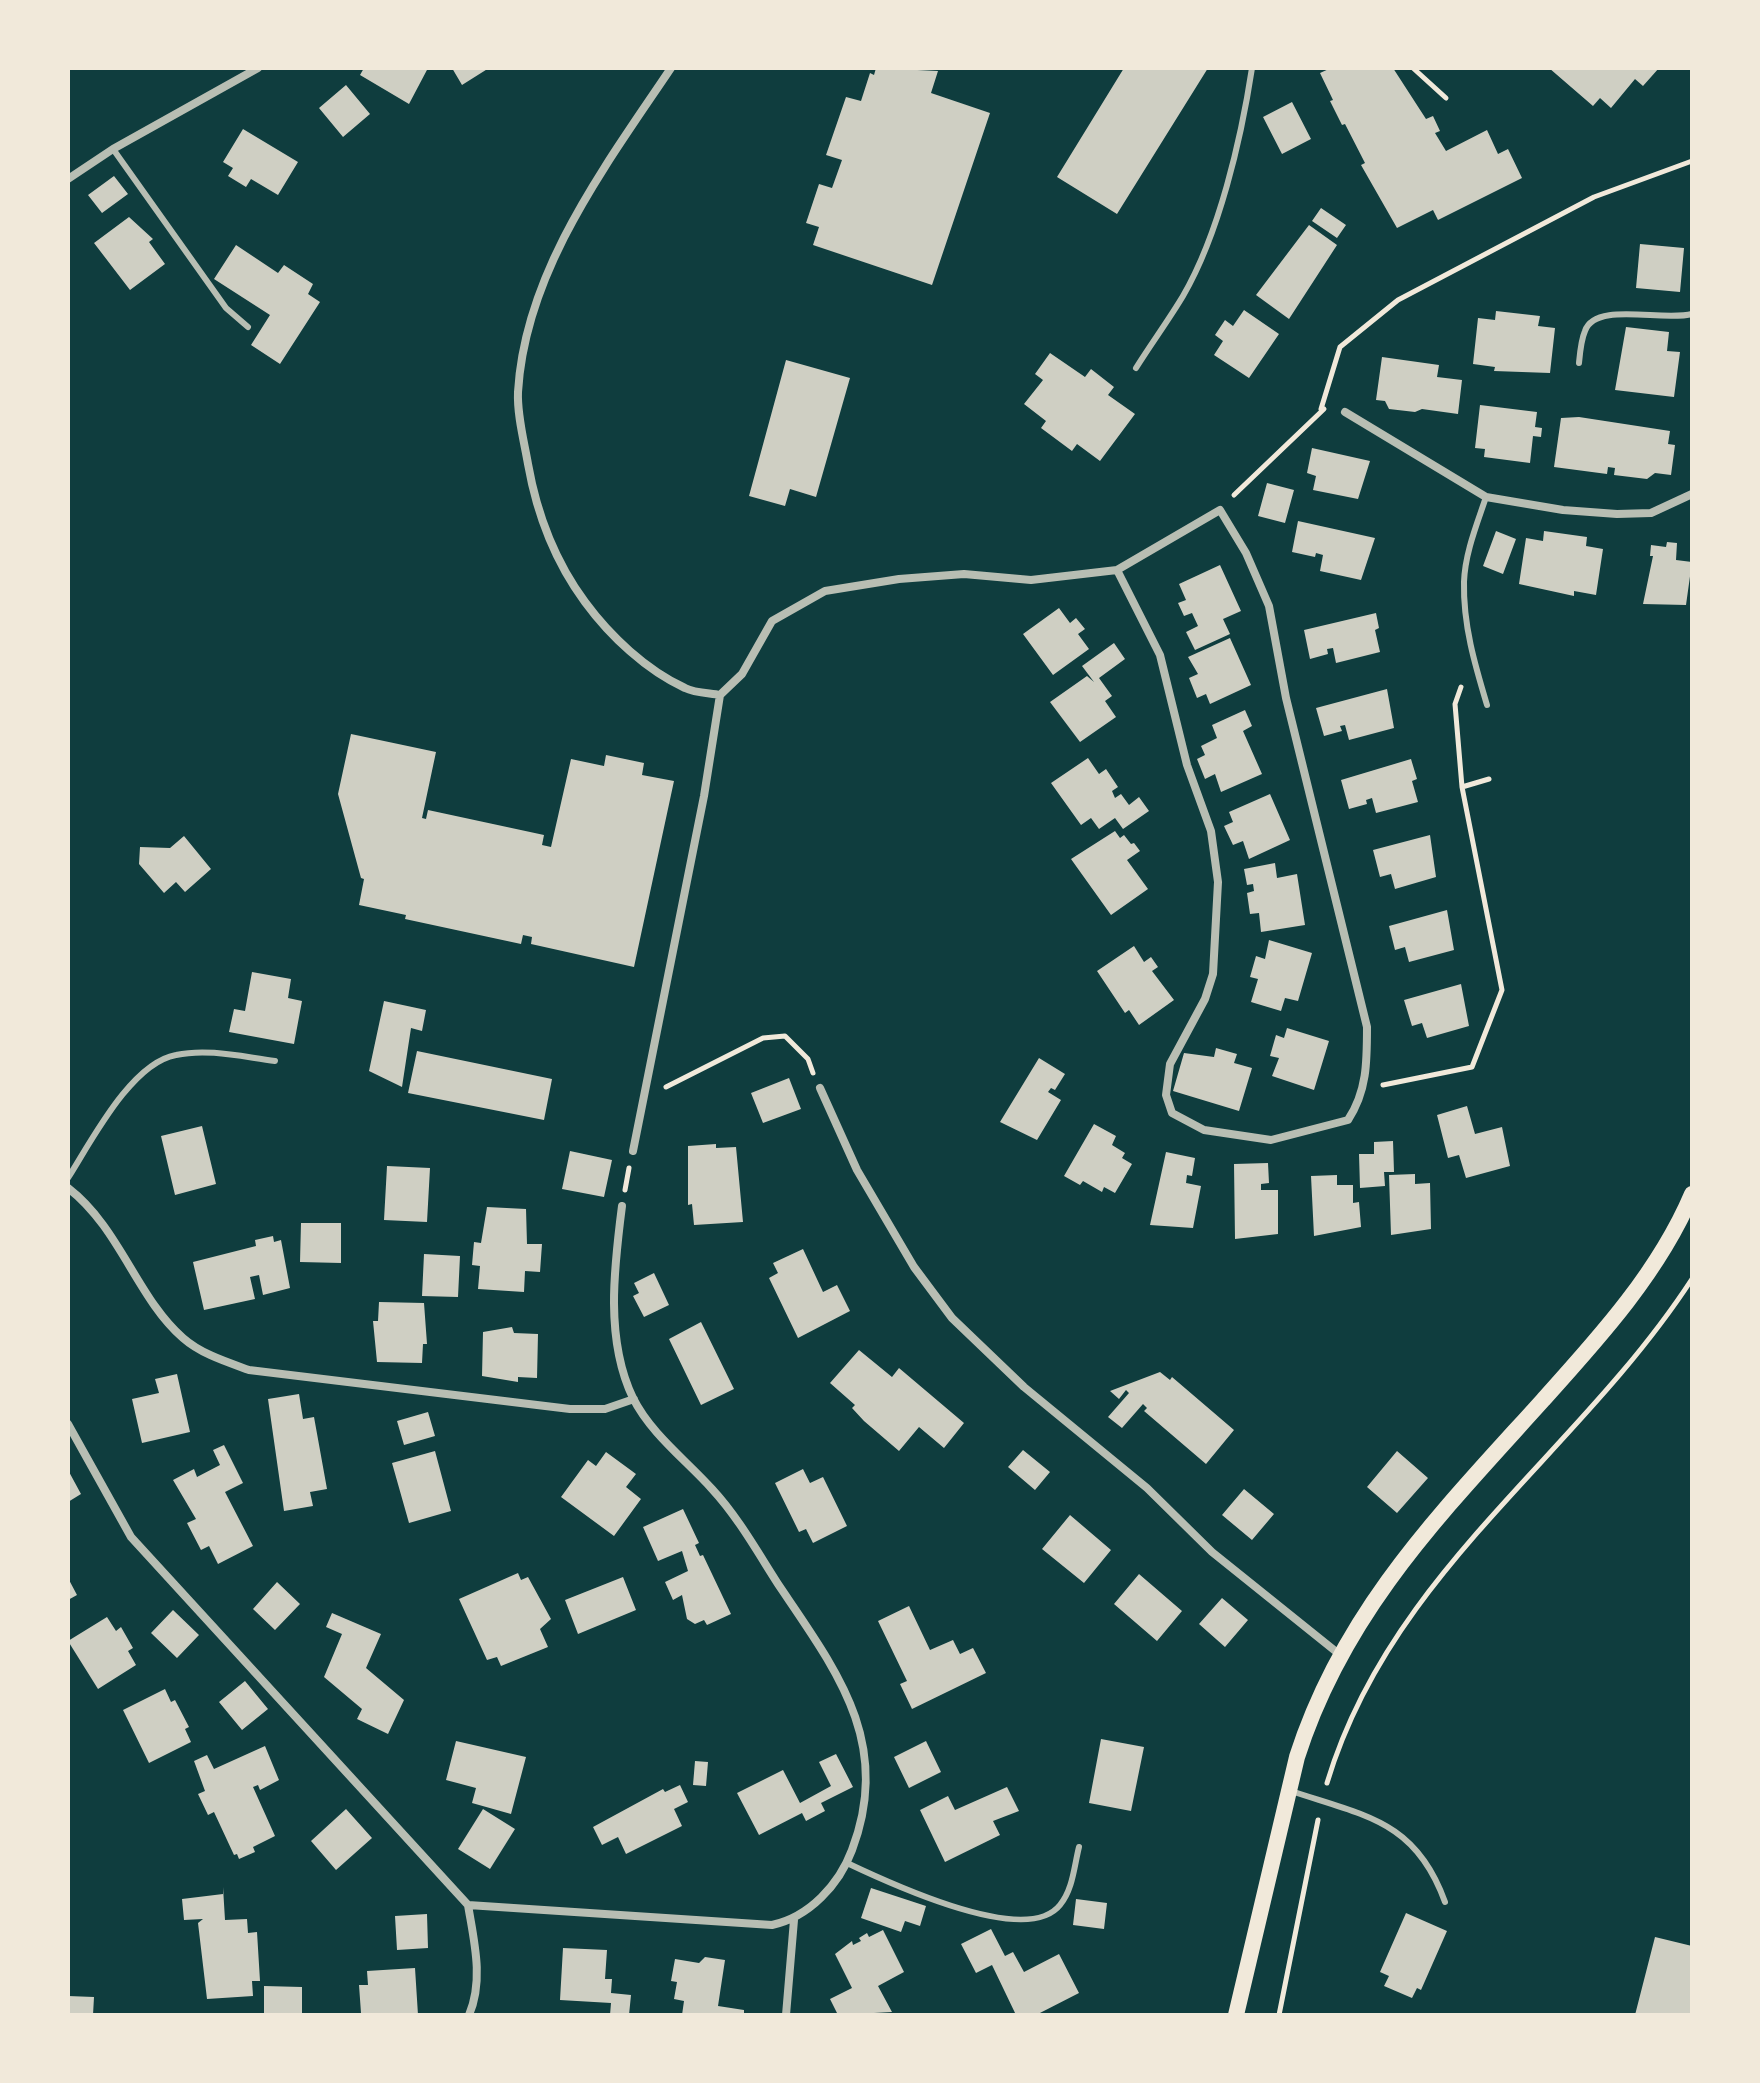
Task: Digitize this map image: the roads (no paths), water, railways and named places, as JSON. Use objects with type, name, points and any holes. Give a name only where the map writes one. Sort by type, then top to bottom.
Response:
[{"type":"main road","points":[[1236,2015],[1287,1790],[1308,1722],[1339,1654],[1371,1600],[1419,1538],[1580,1360],[1627,1300],[1655,1261],[1692,1194]]},
{"type":"street","points":[[68,179],[113,149],[258,68]]},
{"type":"street","points":[[671,68],[605,169],[540,288],[525,343],[518,394],[535,505],[563,572],[599,621],[645,663],[687,689],[720,695]]},
{"type":"street","points":[[1345,412],[1486,497],[1617,514],[1651,513],[1692,494]]},
{"type":"street","points":[[633,1151],[704,796],[720,695],[742,674],[772,621],[825,591],[938,576],[1031,580],[1117,570],[1220,510],[1246,553],[1269,606],[1286,698],[1367,1027],[1363,1089],[1360,1101],[1348,1120],[1271,1140],[1204,1130],[1172,1113],[1166,1095],[1170,1064],[1205,999],[1213,974],[1218,882],[1211,831],[1187,765],[1160,655],[1117,570]]},
{"type":"street","points":[[820,1088],[871,1195],[914,1267],[952,1318],[1024,1387],[1147,1488],[1212,1552],[1339,1654]]},
{"type":"street","points":[[68,1188],[100,1218],[183,1338],[237,1365],[285,1375],[570,1409],[605,1409],[634,1399]]},
{"type":"street","points":[[468,1905],[744,1924],[794,1920],[814,1904],[847,1863],[860,1827],[867,1791],[867,1762],[858,1717],[807,1627],[738,1524],[714,1491],[673,1450],[634,1399],[624,1371],[613,1299],[622,1206]]},
{"type":"street","points":[[68,1424],[131,1537],[468,1905],[477,1962],[475,2001],[469,2015]]},
{"type":"street","points":[[786,2015],[794,1920]]},
{"type":"lane","points":[[1136,368],[1184,294],[1207,242],[1221,200],[1252,68]]},
{"type":"lane","points":[[113,149],[226,308],[248,327]]},
{"type":"lane","points":[[1579,363],[1585,329],[1594,317],[1603,314],[1659,318],[1692,314]]},
{"type":"lane","points":[[1486,497],[1468,553],[1464,581],[1473,656],[1487,705]]},
{"type":"lane","points":[[68,1178],[110,1111],[140,1076],[161,1060],[172,1055],[212,1053],[275,1061]]},
{"type":"lane","points":[[1287,1790],[1366,1817],[1411,1841],[1436,1876],[1445,1902]]},
{"type":"lane","points":[[847,1863],[933,1899],[1024,1922],[1044,1917],[1059,1907],[1070,1888],[1079,1847]]}]
